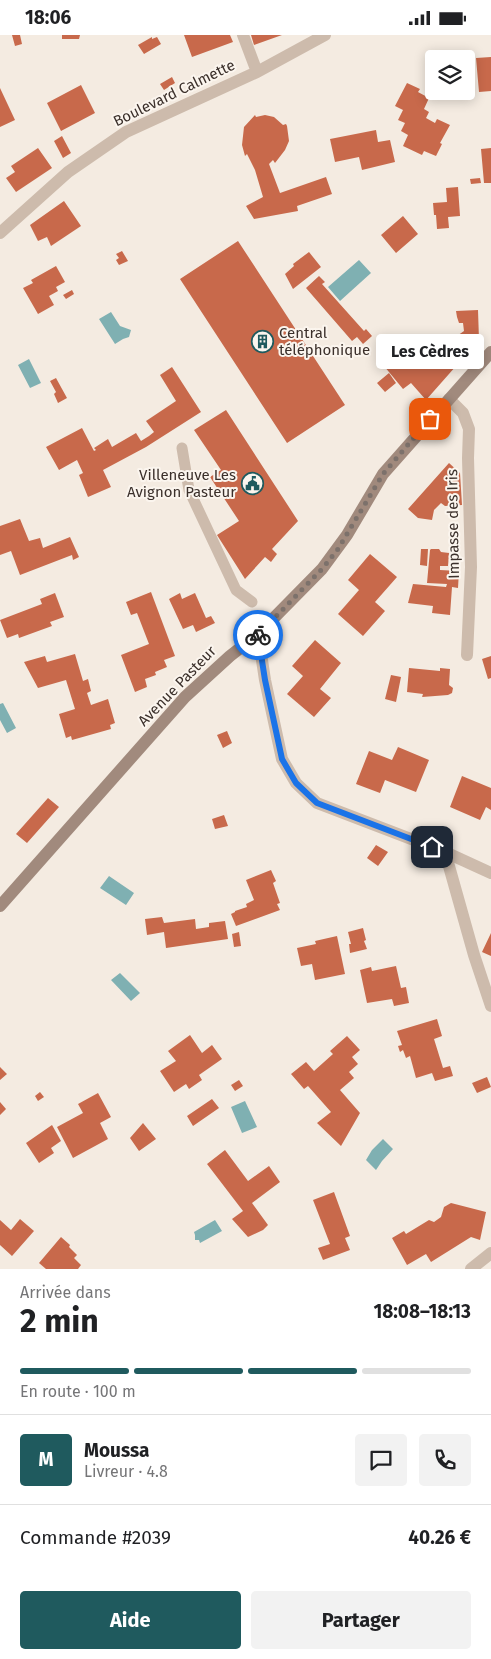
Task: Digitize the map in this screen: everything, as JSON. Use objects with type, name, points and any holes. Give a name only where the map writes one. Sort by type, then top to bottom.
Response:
[{"type":"street","points":[[243,35],[257,72]]},
{"type":"street","name":"Boulevard Calmette","points":[[0,233],[68,172],[126,132],[257,72],[326,35]]},
{"type":"street","name":"Avenue Pasteur","points":[[0,906],[186,697],[258,633],[322,569],[338,549],[383,474],[491,352]]},
{"type":"street","name":"Impasse des Iris","points":[[449,399],[463,413],[469,429],[471,567],[467,655]]},
{"type":"street","points":[[258,633],[265,680],[282,759],[296,783],[317,803],[445,852],[491,873]]},
{"type":"street","points":[[445,852],[474,955],[491,1006]]},
{"type":"street","points":[[471,1269],[491,1253]]},
{"type":"lane","points":[[182,448],[189,490],[236,590],[252,602]]},
{"type":"water","points":[[359,260],[371,273],[340,301],[328,287]]},
{"type":"water","points":[[111,312],[120,326],[131,330],[129,337],[115,344],[99,319]]},
{"type":"water","points":[[29,359],[41,383],[30,388],[18,365]]},
{"type":"water","points":[[3,703],[16,728],[7,733],[0,720],[0,704]]},
{"type":"water","points":[[109,876],[134,893],[126,905],[100,888]]},
{"type":"water","points":[[120,973],[140,993],[131,1001],[111,980]]},
{"type":"water","points":[[245,1101],[257,1127],[242,1133],[231,1107]]},
{"type":"water","points":[[383,1139],[393,1149],[376,1170],[366,1160],[372,1150]]},
{"type":"water","points":[[215,1220],[222,1231],[200,1243],[199,1240],[195,1240],[194,1232]]},
{"type":"building","points":[[12,35],[20,35],[22,44],[15,46]]},
{"type":"building","points":[[62,35],[80,35],[79,39],[62,39]]},
{"type":"building","points":[[184,35],[230,35],[233,42],[192,57]]},
{"type":"building","points":[[251,35],[282,35],[254,45]]},
{"type":"building","points":[[152,37],[152,39],[157,37],[161,44],[144,54],[138,45]]},
{"type":"building","points":[[491,57],[491,91],[479,92],[476,58]]},
{"type":"building","points":[[172,77],[175,83],[164,90],[160,84]]},
{"type":"building","points":[[407,83],[420,89],[418,92],[425,96],[425,100],[428,100],[424,109],[429,112],[426,118],[435,123],[437,119],[450,125],[440,143],[442,144],[436,156],[424,151],[422,155],[403,146],[408,135],[401,131],[405,123],[398,120],[403,110],[395,106]]},
{"type":"building","points":[[81,85],[95,113],[61,131],[47,103]]},
{"type":"building","points":[[0,88],[15,120],[0,127]]},
{"type":"building","points":[[255,115],[256,117],[265,115],[274,117],[287,126],[289,141],[285,150],[275,163],[273,160],[269,164],[280,193],[326,177],[332,194],[297,206],[298,211],[254,219],[246,206],[263,197],[255,170],[247,154],[245,156],[242,145],[244,127]]},
{"type":"building","points":[[376,130],[378,142],[390,140],[395,162],[362,170],[359,157],[335,162],[330,139]]},
{"type":"building","points":[[62,136],[71,153],[63,158],[54,141]]},
{"type":"building","points":[[38,148],[52,168],[16,192],[6,178],[15,172],[11,166]]},
{"type":"building","points":[[491,148],[491,183],[484,183],[481,149]]},
{"type":"building","points":[[480,178],[481,183],[471,184],[470,179]]},
{"type":"building","points":[[458,187],[460,216],[448,217],[449,228],[437,229],[433,203],[447,202],[446,188]]},
{"type":"building","points":[[64,201],[81,226],[51,246],[47,237],[38,241],[30,225]]},
{"type":"building","points":[[403,216],[418,234],[396,253],[381,235]]},
{"type":"building","name":"Central téléphonique","points":[[238,241],[345,405],[287,443],[180,279]]},
{"type":"building","points":[[122,251],[128,261],[119,265],[116,260],[119,258],[116,254]]},
{"type":"building","points":[[309,252],[321,267],[293,289],[285,274],[294,266],[293,264]]},
{"type":"building","points":[[56,266],[65,282],[56,287],[58,291],[49,296],[54,305],[38,314],[23,288],[33,283],[31,280]]},
{"type":"building","points":[[319,276],[325,282],[322,284],[364,331],[366,329],[372,336],[363,344],[357,337],[352,341],[306,288]]},
{"type":"building","points":[[72,290],[74,294],[66,299],[63,295]]},
{"type":"building","points":[[478,310],[479,340],[426,400],[411,383],[403,389],[384,366],[412,343],[427,361],[449,346],[447,343],[464,331],[463,323],[459,323],[456,311]]},
{"type":"building","points":[[172,367],[201,412],[146,447],[103,470],[111,487],[88,497],[79,475],[83,473],[77,460],[59,470],[46,447],[82,428],[94,451],[96,450],[94,448],[108,439],[112,447],[136,433],[141,441],[149,436],[154,432],[146,421],[176,401],[160,375]]},
{"type":"building","points":[[389,373],[396,383],[385,392],[377,383]]},
{"type":"building","points":[[56,378],[67,398],[58,403],[54,394],[56,392],[50,381]]},
{"type":"building","name":"Villeneuve Les Avignon Pasteur","points":[[226,410],[298,521],[272,549],[277,554],[271,562],[265,557],[245,579],[217,535],[239,521],[210,477],[221,470],[194,430]]},
{"type":"building","points":[[449,463],[460,473],[462,505],[445,506],[441,503],[434,510],[432,520],[418,518],[408,509]]},
{"type":"building","points":[[20,519],[29,541],[40,538],[43,548],[70,537],[79,557],[73,560],[72,555],[20,575],[11,551],[0,555],[0,526]]},
{"type":"building","points":[[421,549],[428,549],[427,566],[420,565]]},
{"type":"building","points":[[431,549],[439,549],[441,552],[449,553],[448,566],[440,566],[440,570],[459,571],[458,588],[452,587],[450,615],[432,613],[433,606],[408,603],[413,584],[446,587],[447,584],[427,583]]},
{"type":"building","points":[[370,554],[397,577],[375,602],[385,611],[363,636],[338,614],[359,590],[348,580]]},
{"type":"building","points":[[151,592],[175,656],[164,660],[167,667],[155,672],[156,675],[145,679],[147,687],[135,692],[121,655],[149,644],[137,613],[131,615],[126,602]]},
{"type":"building","points":[[55,593],[64,617],[50,622],[52,626],[19,638],[18,634],[7,638],[0,620],[42,604],[40,599]]},
{"type":"building","points":[[180,593],[182,599],[195,593],[206,618],[211,616],[215,623],[196,632],[193,625],[183,629],[169,599]]},
{"type":"building","points":[[315,640],[341,663],[320,689],[331,698],[314,717],[287,694],[303,676],[292,666]]},
{"type":"building","points":[[75,654],[83,681],[88,679],[91,691],[87,693],[91,705],[108,699],[115,723],[110,725],[111,729],[72,740],[71,736],[66,738],[59,714],[75,709],[66,680],[38,688],[24,662],[45,656],[47,662]]},
{"type":"building","points":[[491,656],[491,678],[488,679],[482,659]]},
{"type":"building","points":[[409,668],[440,671],[440,668],[450,669],[449,685],[453,688],[452,693],[422,697],[423,694],[407,692]]},
{"type":"building","points":[[391,675],[401,677],[396,702],[385,699]]},
{"type":"building","points":[[227,731],[232,743],[223,748],[217,735]]},
{"type":"building","points":[[398,747],[429,760],[416,792],[385,780],[380,793],[356,784],[369,751],[392,760]]},
{"type":"building","points":[[462,776],[491,788],[491,810],[486,807],[480,820],[450,807]]},
{"type":"building","points":[[48,798],[59,807],[27,843],[16,834]]},
{"type":"building","points":[[224,815],[228,826],[215,829],[212,819]]},
{"type":"building","points":[[376,845],[388,852],[378,866],[367,858]]},
{"type":"building","points":[[271,870],[276,881],[273,883],[280,903],[277,904],[280,910],[236,926],[231,914],[247,907],[246,904],[254,900],[246,880]]},
{"type":"building","points":[[162,917],[164,923],[195,919],[196,929],[209,927],[209,923],[225,921],[228,939],[166,948],[164,932],[147,935],[145,919]]},
{"type":"building","points":[[363,928],[367,949],[350,953],[349,944],[351,944],[348,932]]},
{"type":"building","points":[[239,932],[241,946],[234,947],[232,934]]},
{"type":"building","points":[[491,933],[491,956],[482,952]]},
{"type":"building","points":[[337,936],[345,974],[315,980],[312,964],[301,966],[297,948],[316,944],[315,941]]},
{"type":"building","points":[[396,966],[401,988],[406,987],[409,1003],[394,1006],[392,999],[367,1003],[360,970],[371,967],[372,971]]},
{"type":"building","points":[[437,1019],[442,1036],[434,1039],[443,1068],[450,1066],[453,1076],[435,1081],[432,1073],[416,1078],[410,1056],[406,1058],[403,1050],[400,1052],[398,1046],[402,1045],[397,1031]]},
{"type":"building","points":[[190,1035],[202,1053],[212,1045],[222,1059],[199,1075],[202,1080],[189,1089],[186,1084],[174,1092],[160,1071],[176,1061],[168,1051]]},
{"type":"building","points":[[347,1036],[360,1050],[352,1057],[358,1064],[349,1072],[354,1078],[340,1090],[360,1113],[341,1146],[317,1123],[331,1112],[308,1086],[304,1089],[291,1074],[306,1062],[314,1071],[333,1054],[330,1051]]},
{"type":"building","points":[[0,1067],[7,1074],[0,1080]]},
{"type":"building","points":[[487,1077],[491,1087],[477,1093],[472,1083]]},
{"type":"building","points":[[239,1080],[243,1086],[235,1091],[231,1085]]},
{"type":"building","points":[[40,1092],[44,1097],[38,1101],[35,1096]]},
{"type":"building","points":[[98,1093],[111,1117],[100,1123],[108,1139],[73,1158],[57,1127],[83,1113],[78,1104]]},
{"type":"building","points":[[212,1099],[219,1108],[193,1126],[187,1116]]},
{"type":"building","points":[[0,1102],[6,1109],[0,1115]]},
{"type":"building","points":[[143,1123],[156,1139],[139,1151],[130,1138]]},
{"type":"building","points":[[52,1125],[61,1141],[51,1148],[54,1153],[39,1163],[26,1143]]},
{"type":"building","points":[[225,1150],[248,1181],[269,1166],[280,1182],[252,1203],[268,1225],[263,1230],[248,1237],[232,1219],[243,1211],[207,1164]]},
{"type":"building","points":[[334,1192],[350,1236],[345,1238],[350,1250],[323,1260],[318,1248],[330,1244],[313,1200]]},
{"type":"building","points":[[451,1203],[486,1212],[480,1240],[471,1237],[431,1262],[426,1254],[407,1265],[392,1238],[404,1231],[406,1234],[429,1220],[434,1222],[441,1217],[444,1207]]},
{"type":"building","points":[[20,1219],[34,1231],[12,1256],[0,1245],[0,1220],[11,1230]]},
{"type":"building","points":[[61,1237],[77,1255],[74,1258],[81,1265],[78,1269],[46,1269],[39,1263]]},
{"type":"way so far","points":[[258,635],[322,569],[338,549],[383,474],[430,419]]},
{"type":"place","name":"Central téléphonique","points":[[263,342]]},
{"type":"place","name":"Les Cèdres","points":[[430,419]]},
{"type":"place","name":"Villeneuve Les Avignon Pasteur","points":[[252,484]]},
{"type":"route","points":[[258,635],[265,680],[282,759],[296,783],[317,803],[432,847]]}]
